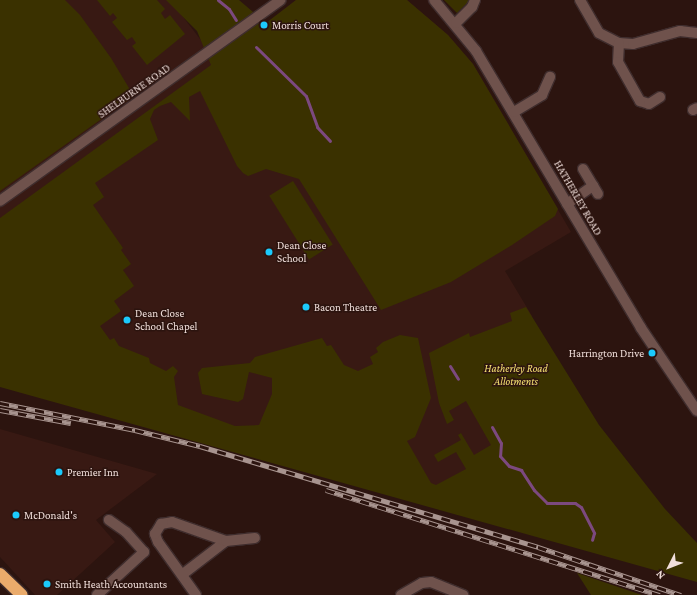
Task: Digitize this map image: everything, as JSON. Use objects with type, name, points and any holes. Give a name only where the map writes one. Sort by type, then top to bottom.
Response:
[{"type":"highway","points":[[0,574],[22,595]]},
{"type":"street","name":"SHELBURNE ROAD","points":[[0,201],[282,0]]},
{"type":"street","name":"HATHERLEY ROAD","points":[[434,0],[456,23],[514,112],[641,328],[697,411]]},
{"type":"street","points":[[456,23],[472,7],[475,0]]},
{"type":"street","points":[[580,0],[599,32],[619,43],[632,44],[680,31],[697,33]]},
{"type":"street","points":[[619,43],[618,62],[640,101],[649,104],[660,97]]},
{"type":"street","points":[[514,112],[542,95],[550,77]]},
{"type":"street","points":[[567,204],[596,190],[584,169]]},
{"type":"street","points":[[97,595],[144,552],[126,532],[109,520]]},
{"type":"street","points":[[196,595],[183,574],[156,538],[156,530],[161,524],[172,522],[226,541],[255,538]]},
{"type":"street","points":[[183,574],[226,541]]},
{"type":"street","points":[[401,595],[422,583],[431,582],[464,595]]},
{"type":"shaded area","name":"Dean Close School","points":[[0,0],[170,0],[217,61],[296,0],[407,0],[448,35],[473,64],[571,232],[505,271],[532,316],[512,441],[459,502],[230,426],[0,364]]},
{"type":"shaded area","points":[[0,429],[157,474],[96,520],[115,542],[57,595],[35,595],[0,557]]},
{"type":"green space","points":[[0,0],[65,0],[80,15],[111,58],[129,88],[131,98],[0,191]]},
{"type":"green space","points":[[97,0],[157,0],[165,9],[161,13],[165,19],[170,15],[185,34],[147,65],[132,46],[136,43],[132,37],[127,40],[112,22],[117,18],[113,13],[110,16]]},
{"type":"green space","name":"Hatherley Road Allotments","points":[[166,0],[239,0],[266,23],[296,0],[407,0],[448,35],[473,64],[558,209],[555,216],[512,245],[451,282],[381,310],[299,179],[266,169],[248,176],[243,173],[237,166],[200,91],[189,97],[190,121],[171,102],[154,110],[150,119],[158,140],[95,183],[104,197],[93,205],[123,248],[121,250],[131,264],[123,270],[134,286],[114,301],[121,311],[100,326],[110,340],[114,338],[119,346],[149,358],[150,363],[166,371],[173,366],[178,371],[174,377],[178,405],[235,426],[259,425],[272,394],[272,378],[249,372],[243,399],[238,402],[202,394],[198,373],[202,368],[250,363],[255,357],[322,338],[327,346],[331,345],[344,365],[358,371],[373,364],[370,357],[378,352],[376,348],[383,342],[400,335],[418,338],[431,398],[415,437],[407,441],[431,483],[436,485],[466,469],[456,452],[438,462],[434,455],[461,440],[458,435],[461,433],[474,455],[491,445],[466,401],[449,411],[454,420],[447,424],[439,403],[429,353],[469,333],[470,337],[512,321],[510,313],[526,307],[599,425],[665,509],[697,543],[697,582],[0,387],[0,218],[211,65],[197,31]]},
{"type":"green space","points":[[444,0],[470,0],[457,13]]},
{"type":"green space","points":[[293,181],[333,245],[309,259],[269,196]]},
{"type":"green space","points":[[577,573],[642,595],[591,595]]},
{"type":"waterway","points":[[218,0],[229,9],[236,20]]},
{"type":"waterway","points":[[256,47],[306,96],[317,127],[330,141]]},
{"type":"waterway","points":[[450,366],[458,379]]},
{"type":"waterway","points":[[492,427],[501,443],[500,456],[509,466],[521,470],[534,490],[547,503],[575,503],[581,507],[594,533],[592,540]]},
{"type":"railway","points":[[0,403],[135,430],[200,446],[538,547],[681,595]]},
{"type":"railway","points":[[0,410],[71,423]]},
{"type":"railway","points":[[326,490],[660,595]]},
{"type":"place","name":"Morris Court","points":[[264,25]]},
{"type":"place","name":"Dean Close School","points":[[269,252]]},
{"type":"place","name":"Bacon Theatre","points":[[306,307]]},
{"type":"place","name":"Dean Close School Chapel","points":[[127,320]]},
{"type":"place","name":"Harrington Drive","points":[[652,353]]},
{"type":"place","name":"Premier Inn","points":[[59,472]]},
{"type":"place","name":"McDonald's","points":[[16,515]]},
{"type":"place","name":"Smith Heath Accountants","points":[[47,584]]}]
